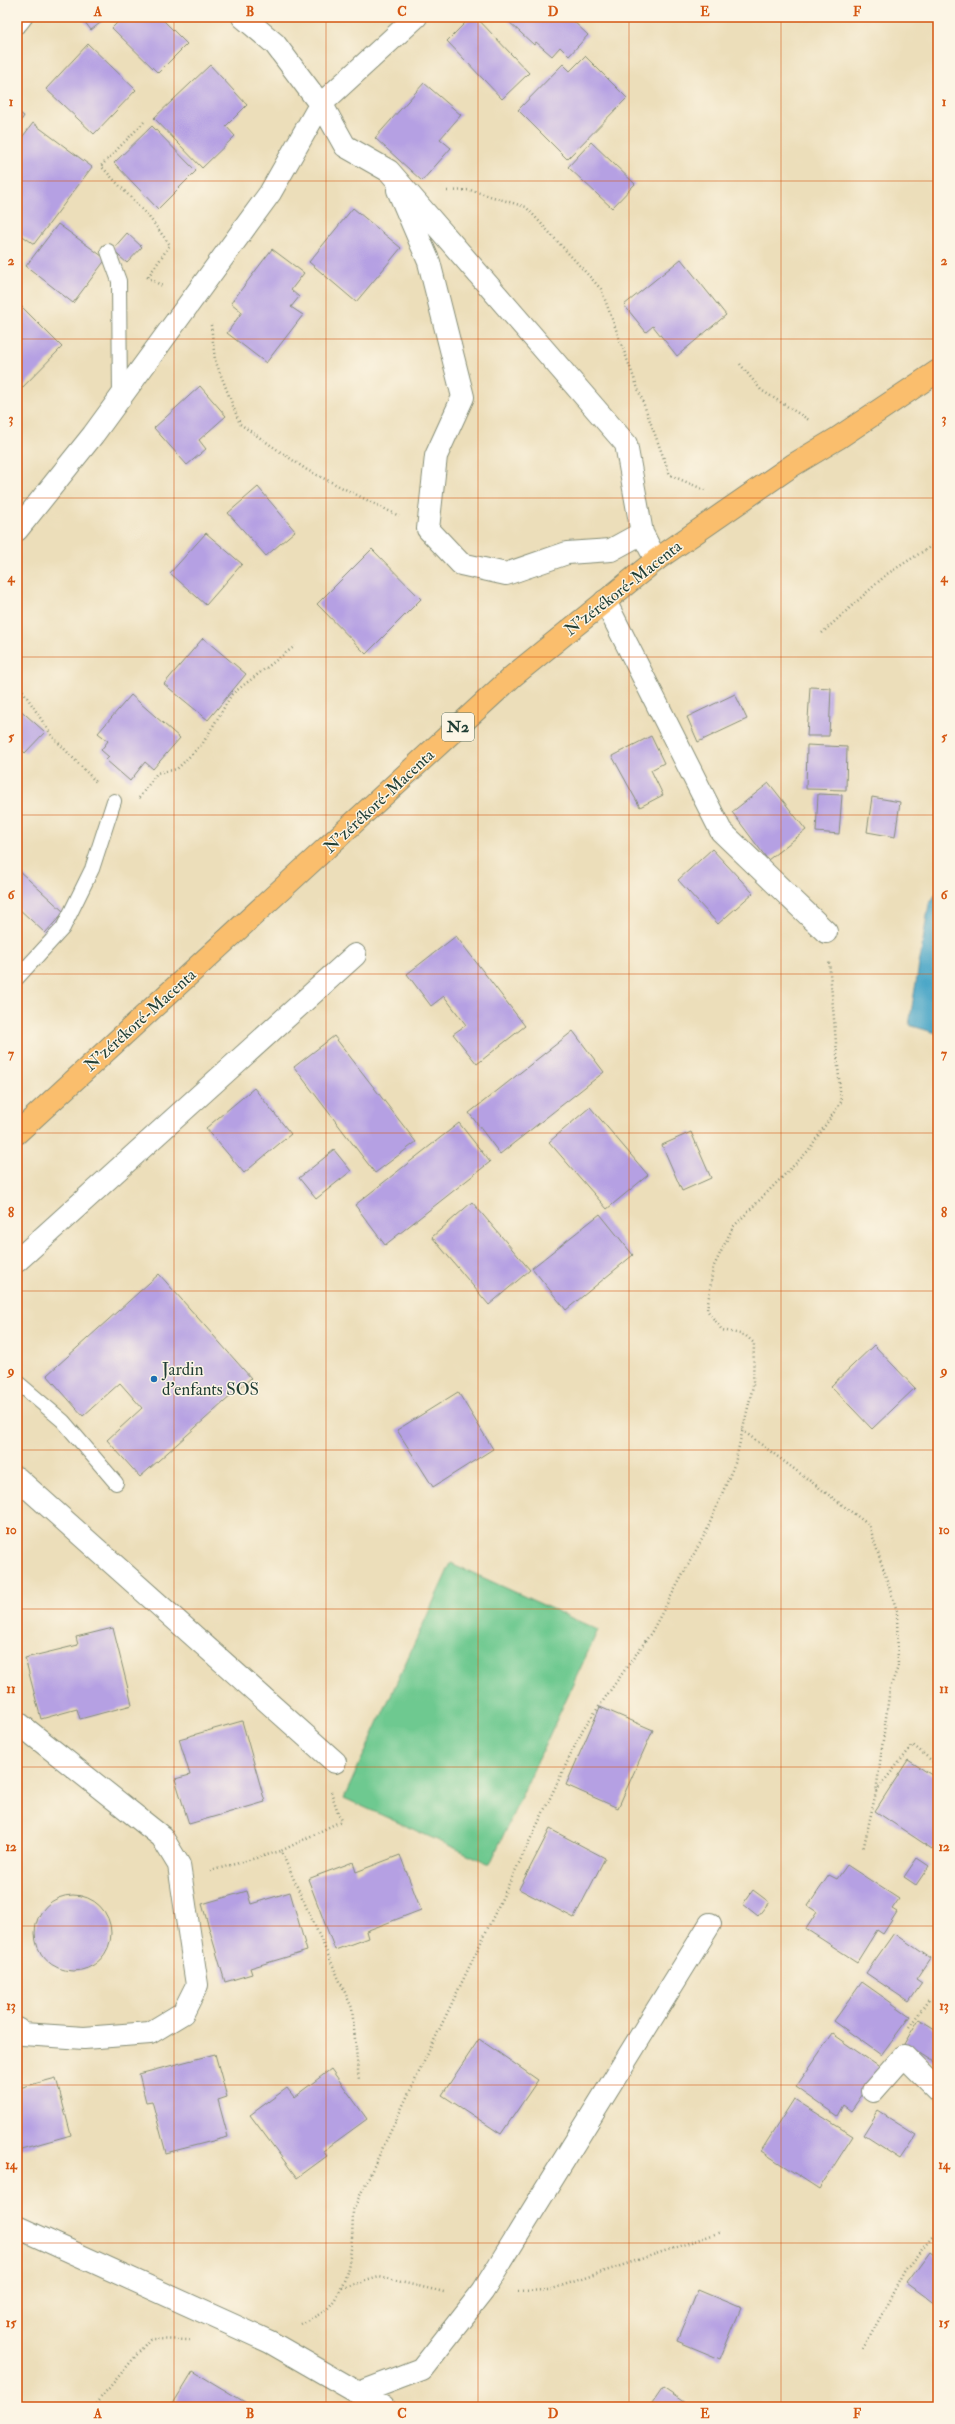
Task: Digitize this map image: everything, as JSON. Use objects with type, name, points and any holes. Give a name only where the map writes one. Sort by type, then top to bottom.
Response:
[{"type":"highway","name":"N'zérékoré-Macenta","points":[[17,1133],[513,676],[656,560],[792,464],[838,438],[938,371]]},
{"type":"street","points":[[17,22],[21,17]]},
{"type":"street","points":[[243,17],[275,44],[320,104],[344,146],[390,171],[626,444],[642,533],[656,560]]},
{"type":"street","points":[[17,530],[94,435],[189,302],[270,193],[320,104],[416,17]]},
{"type":"street","points":[[390,171],[429,262],[463,396],[436,456],[428,529],[461,564],[506,574],[568,553],[611,550],[642,533]]},
{"type":"street","points":[[605,600],[721,831],[826,932]]},
{"type":"street","points":[[17,1262],[355,955]]},
{"type":"street","points":[[17,1478],[335,1762]]},
{"type":"street","points":[[17,1722],[162,1837],[179,1865],[197,1985],[183,2013],[150,2033],[84,2038],[23,2034],[17,2029]]},
{"type":"street","points":[[359,2393],[422,2369],[483,2291],[710,1924]]},
{"type":"street","points":[[873,2091],[904,2056],[938,2090]]},
{"type":"street","points":[[17,2226],[270,2342],[383,2407]]},
{"type":"lane","points":[[108,251],[119,281],[120,398]]},
{"type":"lane","points":[[17,978],[63,928],[92,869],[114,801]]},
{"type":"lane","points":[[17,1382],[63,1421],[116,1483]]},
{"type":"path","points":[[144,122],[101,166],[149,218],[170,246],[148,277]]},
{"type":"path","points":[[441,191],[470,190],[526,207],[601,289],[670,475],[736,504]]},
{"type":"path","points":[[108,251],[189,302]]},
{"type":"path","points":[[211,323],[215,360],[240,424],[307,470],[428,529]]},
{"type":"path","points":[[740,364],[761,390],[838,438]]},
{"type":"path","points":[[822,633],[887,574],[938,542]]},
{"type":"path","points":[[17,685],[21,688],[52,736],[114,801],[128,803],[138,799],[157,773],[177,769],[203,743],[232,694],[295,646]]},
{"type":"path","points":[[270,2342],[326,2309],[342,2288],[352,2253],[353,2210],[583,1729],[651,1633],[706,1532],[735,1463],[753,1386],[754,1343],[745,1334],[722,1330],[707,1310],[713,1268],[733,1227],[808,1151],[840,1102],[826,932]]},
{"type":"path","points":[[742,1430],[869,1525],[897,1611],[898,1666],[890,1688],[876,1792],[863,1850]]},
{"type":"path","points":[[876,1792],[912,1745],[938,1766]]},
{"type":"path","points":[[181,1880],[281,1851],[341,1821],[331,1791],[335,1762]]},
{"type":"path","points":[[281,1851],[352,2008],[359,2080]]},
{"type":"path","points":[[863,2350],[905,2270],[938,2230]]},
{"type":"path","points":[[342,2288],[379,2277],[440,2292],[548,2290],[721,2232]]},
{"type":"path","points":[[93,2407],[150,2339],[198,2340]]},
{"type":"green space","points":[[451,1563],[598,1630],[490,1864],[344,1798]]},
{"type":"water","points":[[938,891],[938,1038],[936,1033],[909,1025],[929,904]]},
{"type":"building","points":[[81,17],[108,17],[91,30]]},
{"type":"building","points":[[123,17],[160,17],[187,44],[158,73],[112,28]]},
{"type":"building","points":[[471,17],[476,17],[529,73],[502,99],[447,41]]},
{"type":"building","points":[[510,17],[569,17],[588,35],[569,56],[560,47],[552,56],[536,42],[534,45],[507,20]]},
{"type":"building","points":[[88,44],[136,90],[94,134],[46,89]]},
{"type":"building","points":[[585,56],[627,98],[567,159],[518,110],[563,64],[570,71]]},
{"type":"building","points":[[210,65],[247,105],[226,126],[235,136],[202,168],[154,118]]},
{"type":"building","points":[[424,83],[461,115],[440,139],[451,148],[422,181],[375,138]]},
{"type":"building","points":[[17,111],[24,116],[17,127]]},
{"type":"building","points":[[33,123],[92,167],[34,244],[17,232],[17,144]]},
{"type":"building","points":[[152,126],[196,171],[158,209],[114,163]]},
{"type":"building","points":[[591,142],[635,184],[612,208],[568,167]]},
{"type":"building","points":[[353,208],[401,248],[356,302],[309,262]]},
{"type":"building","points":[[58,224],[106,259],[73,303],[26,266]]},
{"type":"building","points":[[127,233],[142,247],[127,263],[112,250]]},
{"type":"building","points":[[272,249],[304,273],[291,290],[299,297],[291,307],[303,315],[266,363],[227,333],[242,312],[231,303]]},
{"type":"building","points":[[681,259],[726,315],[677,356],[653,326],[646,332],[624,305]]},
{"type":"building","points":[[17,302],[62,347],[17,393]]},
{"type":"building","points":[[200,386],[226,416],[199,440],[206,449],[187,465],[154,428]]},
{"type":"building","points":[[258,487],[295,531],[266,556],[228,513]]},
{"type":"building","points":[[206,533],[242,564],[206,605],[170,573]]},
{"type":"building","points":[[372,549],[421,599],[366,654],[317,604]]},
{"type":"building","points":[[203,638],[246,674],[208,720],[164,684]]},
{"type":"building","points":[[810,687],[831,688],[829,736],[807,736]]},
{"type":"building","points":[[735,694],[747,719],[698,742],[687,717]]},
{"type":"building","points":[[131,695],[180,738],[153,769],[145,762],[130,781],[106,760],[109,757],[101,750],[108,741],[98,733]]},
{"type":"building","points":[[17,707],[45,732],[25,753],[17,745]]},
{"type":"building","points":[[651,736],[664,763],[651,770],[663,795],[640,807],[612,756]]},
{"type":"building","points":[[807,745],[847,747],[846,790],[806,789]]},
{"type":"building","points":[[769,783],[806,830],[768,860],[732,812]]},
{"type":"building","points":[[818,794],[842,795],[839,834],[816,832]]},
{"type":"building","points":[[872,797],[900,802],[895,837],[867,832]]},
{"type":"building","points":[[712,849],[753,893],[718,924],[678,880]]},
{"type":"building","points":[[17,869],[64,912],[45,933],[17,907]]},
{"type":"building","points":[[456,936],[525,1026],[477,1064],[453,1034],[466,1025],[444,996],[431,1006],[407,974]]},
{"type":"building","points":[[573,1031],[604,1072],[500,1154],[469,1113]]},
{"type":"building","points":[[334,1036],[416,1142],[375,1173],[294,1067]]},
{"type":"building","points":[[254,1088],[291,1134],[244,1173],[206,1128]]},
{"type":"building","points":[[590,1107],[648,1175],[607,1209],[549,1142]]},
{"type":"building","points":[[459,1123],[490,1162],[385,1245],[355,1205]]},
{"type":"building","points":[[691,1132],[711,1178],[682,1191],[662,1145]]},
{"type":"building","points":[[334,1150],[351,1171],[316,1199],[299,1178]]},
{"type":"building","points":[[472,1202],[530,1270],[489,1305],[432,1237]]},
{"type":"building","points":[[600,1214],[633,1255],[566,1310],[532,1268]]},
{"type":"building","points":[[159,1274],[251,1378],[140,1477],[107,1440],[142,1408],[120,1383],[83,1416],[47,1375]]},
{"type":"building","points":[[874,1345],[915,1388],[872,1429],[831,1386]]},
{"type":"building","points":[[458,1392],[493,1449],[433,1487],[397,1430]]},
{"type":"building","points":[[113,1628],[132,1705],[80,1719],[77,1709],[41,1719],[25,1658],[78,1645],[76,1637]]},
{"type":"building","points":[[600,1707],[653,1730],[618,1808],[566,1785]]},
{"type":"building","points":[[242,1721],[265,1802],[189,1824],[175,1779],[190,1775],[179,1739]]},
{"type":"building","points":[[908,1760],[938,1779],[938,1840],[932,1849],[875,1811]]},
{"type":"building","points":[[550,1829],[605,1858],[574,1918],[519,1889]]},
{"type":"building","points":[[400,1855],[421,1910],[366,1931],[368,1938],[335,1950],[308,1879],[353,1862],[356,1872]]},
{"type":"building","points":[[917,1858],[929,1866],[916,1885],[904,1877]]},
{"type":"building","points":[[847,1865],[899,1899],[892,1909],[897,1912],[883,1934],[877,1930],[857,1962],[806,1929],[817,1912],[808,1906],[829,1875],[837,1879]]},
{"type":"building","points":[[753,1890],[769,1902],[758,1916],[743,1904]]},
{"type":"building","points":[[247,1891],[251,1904],[290,1892],[307,1951],[250,1968],[252,1974],[225,1982],[202,1904]]},
{"type":"building","points":[[73,1895],[87,1898],[100,1906],[108,1919],[111,1933],[108,1947],[100,1960],[87,1968],[73,1971],[59,1968],[46,1960],[38,1947],[35,1933],[38,1919],[46,1906],[59,1898]]},
{"type":"building","points":[[894,1933],[930,1958],[916,1979],[922,1983],[909,2002],[866,1973]]},
{"type":"building","points":[[862,1982],[910,2016],[881,2055],[834,2021]]},
{"type":"building","points":[[919,2019],[938,2031],[938,2066],[904,2044]]},
{"type":"building","points":[[832,2034],[881,2068],[851,2111],[843,2105],[837,2116],[796,2087]]},
{"type":"building","points":[[479,2039],[538,2080],[501,2134],[442,2095]]},
{"type":"building","points":[[215,2054],[227,2097],[218,2100],[228,2137],[166,2153],[152,2101],[146,2102],[139,2074]]},
{"type":"building","points":[[331,2069],[367,2119],[323,2151],[327,2156],[297,2178],[250,2115],[287,2088],[294,2097]]},
{"type":"building","points":[[56,2078],[71,2135],[21,2149],[22,2153],[17,2155],[17,2083],[19,2088]]},
{"type":"building","points":[[794,2099],[853,2136],[819,2189],[761,2151]]},
{"type":"building","points":[[878,2111],[916,2135],[900,2159],[863,2135]]},
{"type":"building","points":[[930,2252],[938,2258],[938,2306],[907,2283]]},
{"type":"building","points":[[698,2290],[741,2308],[720,2359],[677,2341]]},
{"type":"building","points":[[193,2371],[253,2407],[171,2407]]},
{"type":"building","points":[[663,2388],[691,2407],[650,2407]]},
{"type":"place","name":"Jardin d'enfants SOS","points":[[154,1379]]}]
